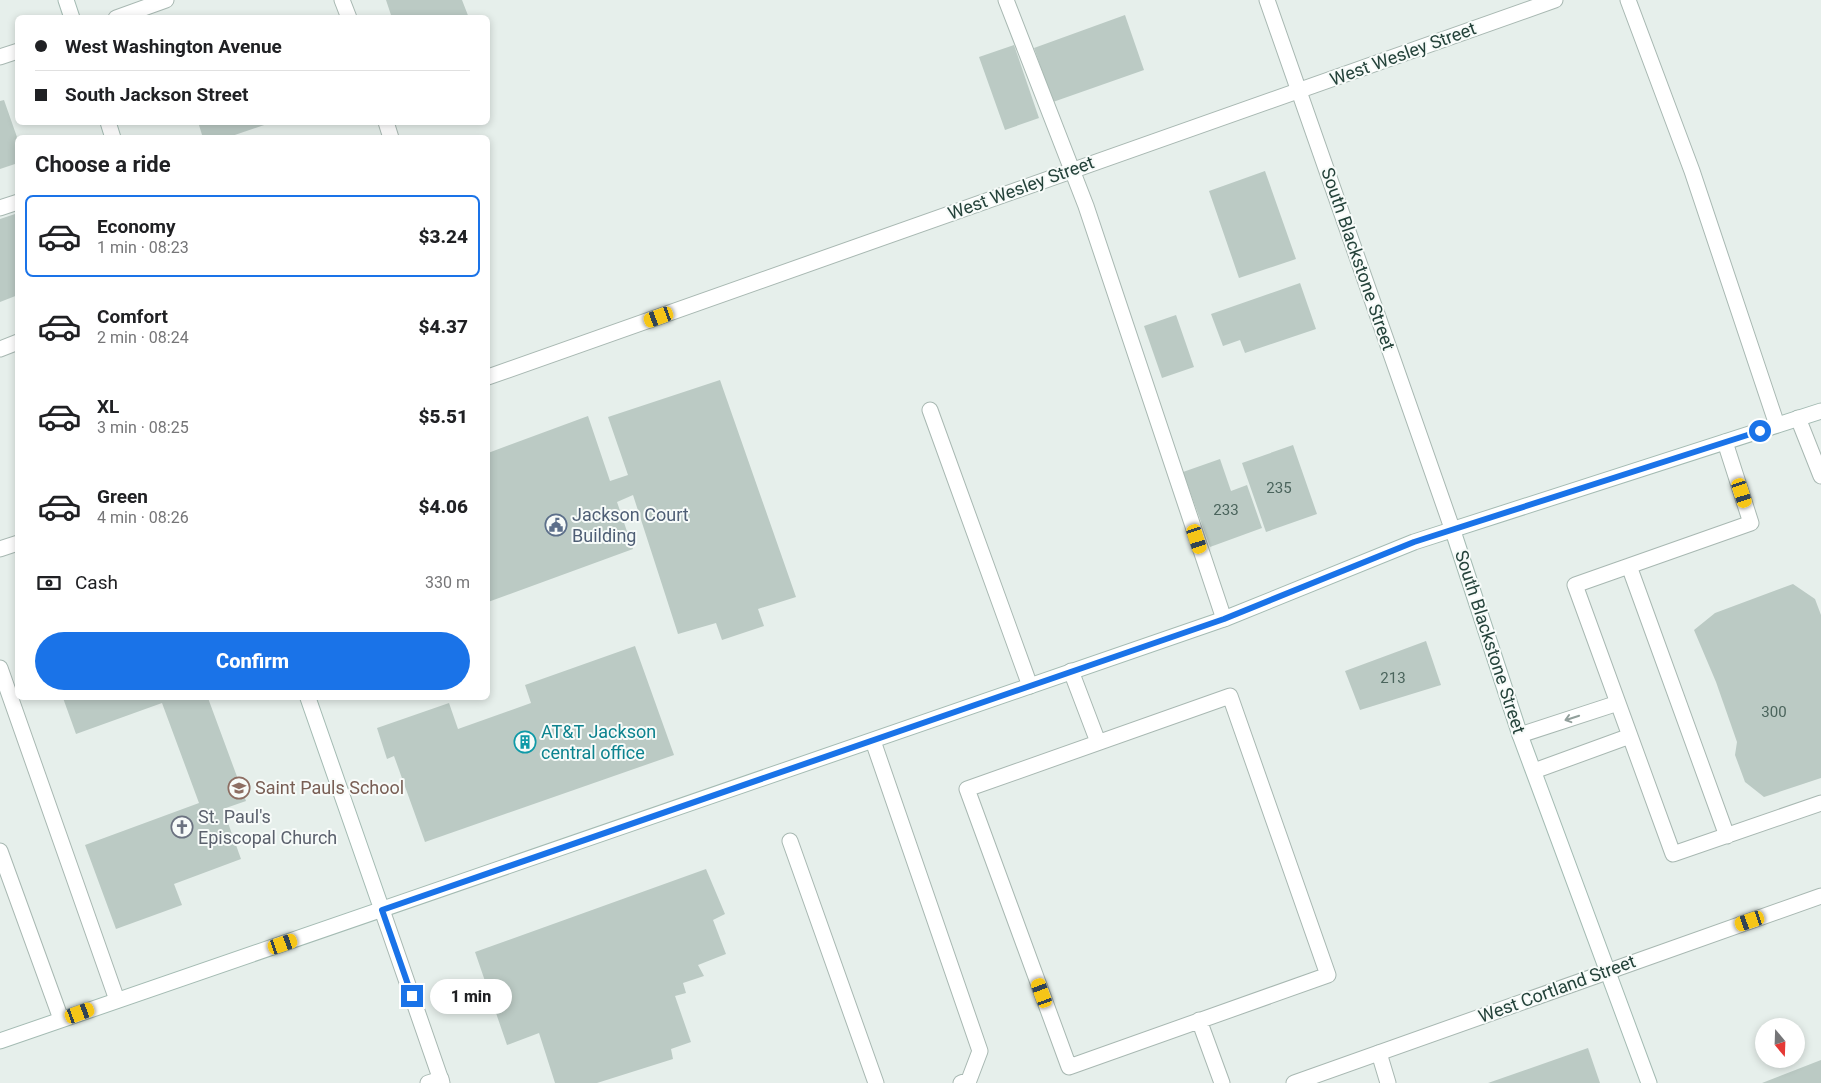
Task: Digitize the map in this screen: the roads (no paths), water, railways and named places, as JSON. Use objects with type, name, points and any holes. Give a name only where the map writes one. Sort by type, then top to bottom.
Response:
[{"type":"street","points":[[66,0],[71,15]]},
{"type":"street","points":[[124,15],[166,0]]},
{"type":"street","points":[[342,0],[347,15]]},
{"type":"street","points":[[1006,0],[1072,170],[1224,619]]},
{"type":"street","name":"South Blackstone Street","points":[[1267,0],[1453,531],[1520,736],[1649,1083]]},
{"type":"street","name":"West Wesley Street","points":[[490,376],[1555,0]]},
{"type":"street","points":[[1628,0],[1692,171],[1778,425]]},
{"type":"street","points":[[0,57],[15,52]]},
{"type":"street","points":[[0,208],[15,203]]},
{"type":"street","points":[[0,349],[15,343]]},
{"type":"street","points":[[930,410],[1030,686]]},
{"type":"street","points":[[0,1042],[1224,619],[1414,542],[1821,411]]},
{"type":"street","points":[[1798,418],[1821,476]]},
{"type":"street","points":[[1725,442],[1751,523],[1575,585],[1673,854],[1821,803]]},
{"type":"street","points":[[0,549],[15,544]]},
{"type":"street","points":[[1629,566],[1727,836]]},
{"type":"street","points":[[0,668],[117,1000]]},
{"type":"street","points":[[1072,671],[1098,742]]},
{"type":"street","points":[[1230,696],[1328,975],[1199,1020],[1069,1067],[967,788],[1230,696]]},
{"type":"street","points":[[309,700],[382,910],[437,1082]]},
{"type":"street","points":[[1520,736],[1618,703]]},
{"type":"street","points":[[1534,771],[1630,736]]},
{"type":"street","points":[[873,741],[980,1051],[969,1080],[961,1083]]},
{"type":"street","points":[[790,841],[876,1083]]},
{"type":"street","points":[[0,851],[61,1020]]},
{"type":"street","name":"West Cortland Street","points":[[1294,1083],[1821,896]]},
{"type":"street","points":[[1199,1020],[1222,1083]]},
{"type":"street","points":[[1379,1053],[1388,1083]]},
{"type":"place","name":"Jackson Court Building","points":[[556,525]]},
{"type":"place","name":"AT&T Jackson central office","points":[[525,742]]},
{"type":"place","name":"Saint Pauls School","points":[[239,788]]},
{"type":"place","name":"St. Paul's Episcopal Church","points":[[182,827]]}]
